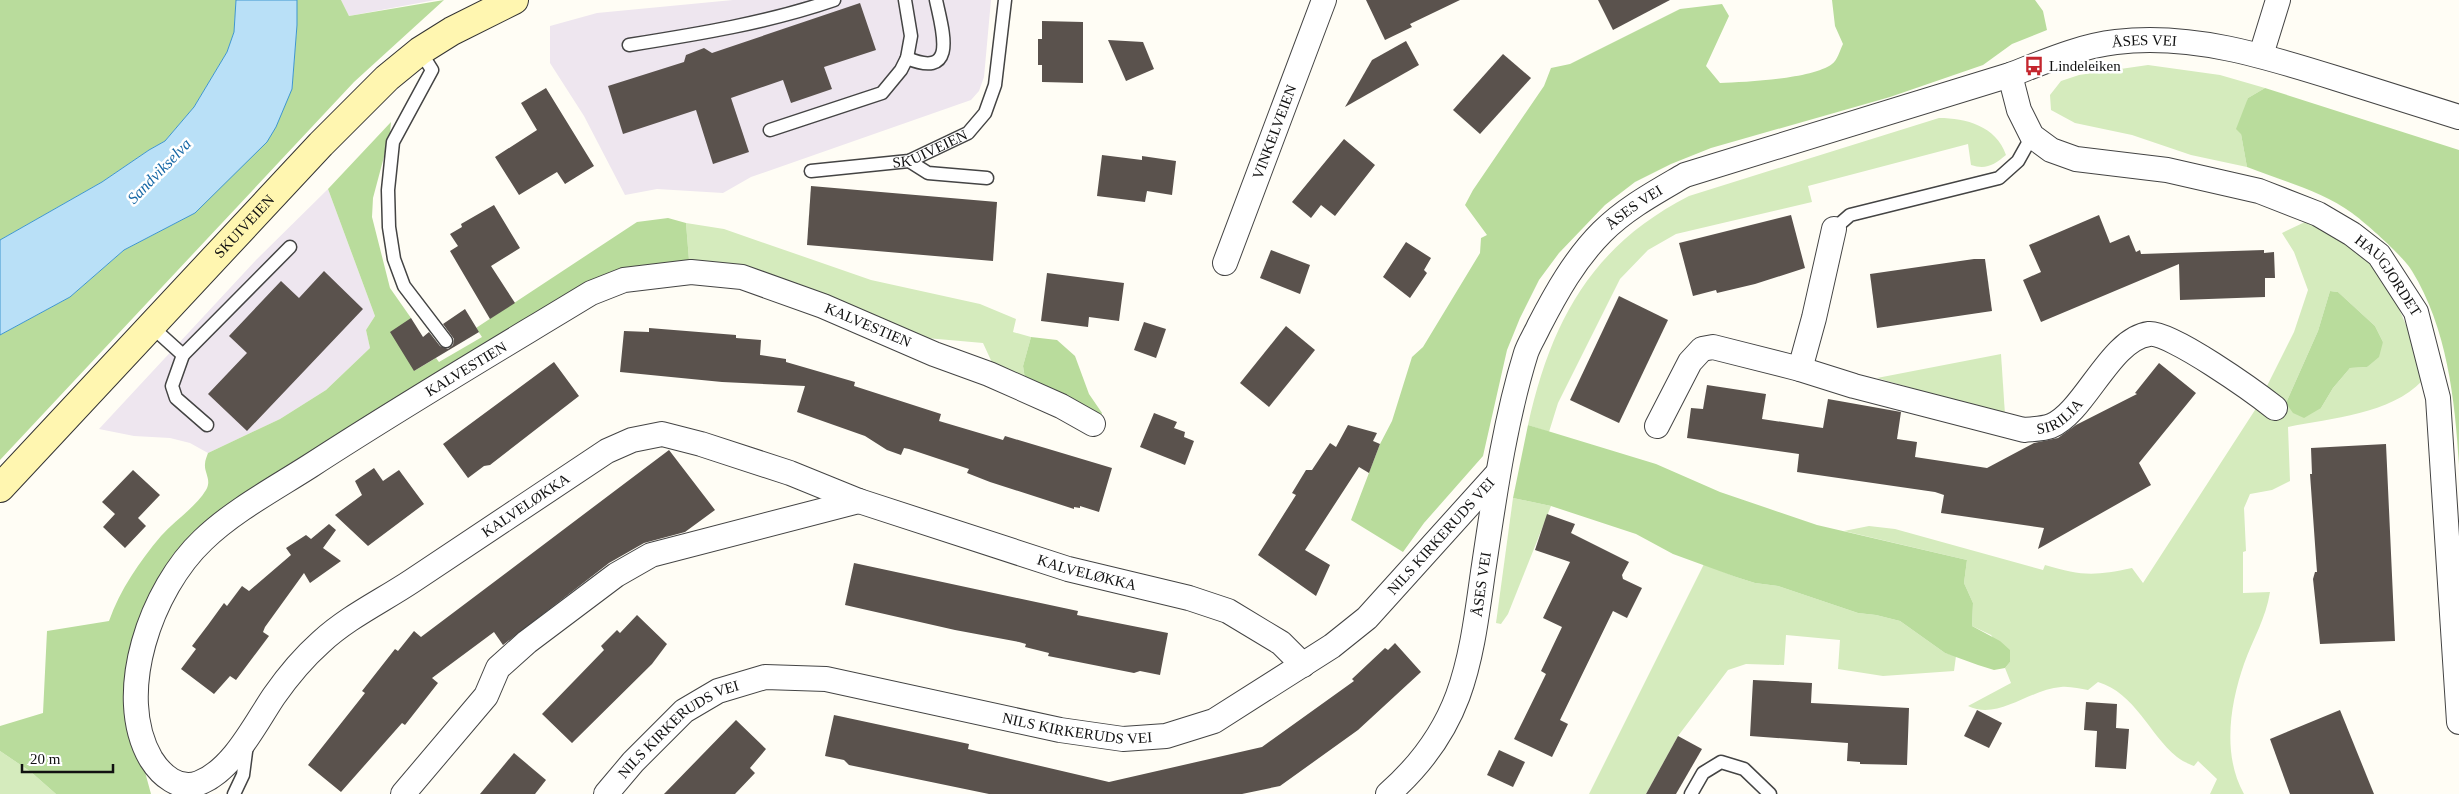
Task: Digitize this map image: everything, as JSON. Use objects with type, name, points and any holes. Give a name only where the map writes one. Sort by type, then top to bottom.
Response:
[{"type":"main road","name":"SKUIVEIEN","points":[[0,488],[321,144],[387,78],[420,51],[460,27],[514,0]]},
{"type":"street","name":"VINKELVEIEN","points":[[1225,263],[1324,0]]},
{"type":"street","points":[[2261,55],[2278,0]]},
{"type":"street","name":"ÅSES VEI","points":[[1388,794],[1412,773],[1432,748],[1456,704],[1473,645],[1497,474],[1526,352],[1558,288],[1602,233],[1639,201],[1685,175],[2010,75],[2057,57],[2115,42],[2158,40],[2210,45],[2261,55],[2459,116]]},
{"type":"street","name":"HAUGJORDET","points":[[2010,75],[2019,110],[2032,136],[2051,150],[2076,159],[2167,170],[2259,191],[2318,214],[2352,234],[2379,255],[2416,312],[2438,398],[2459,722]]},
{"type":"street","points":[[1800,369],[1814,318],[1834,229]]},
{"type":"street","name":"KALVESTIEN","points":[[248,737],[225,764],[212,775],[199,783],[185,785],[161,774],[149,756],[137,722],[134,690],[145,638],[170,582],[186,558],[205,538],[239,512],[356,436],[592,292],[624,280],[691,272],[742,277],[823,306],[934,354],[989,374],[1061,406],[1093,424]]},
{"type":"street","name":"SIRILIA","points":[[1657,426],[1690,362],[1702,349],[1713,347],[2024,430],[2051,426],[2065,416],[2125,345],[2149,334],[2165,337],[2239,379],[2275,408]]},
{"type":"street","name":"KALVELØKKA","points":[[248,737],[291,672],[320,642],[345,622],[410,582],[606,451],[632,440],[662,434],[701,444],[790,473],[859,501],[1068,569],[1190,598],[1228,611],[1281,643],[1303,665]]},
{"type":"street","name":"NILS KIRKERUDS VEI","points":[[606,794],[633,762],[684,711],[718,691],[765,677],[826,679],[1032,724],[1123,739],[1166,736],[1214,721],[1332,646],[1367,618],[1497,474]]},
{"type":"street","points":[[404,794],[486,696],[498,668],[527,642],[616,575],[651,555],[859,501]]},
{"type":"lane","points":[[629,46],[732,28],[805,10],[834,0]]},
{"type":"lane","points":[[770,130],[882,93],[901,70],[907,58],[911,36],[905,0]]},
{"type":"lane","points":[[907,58],[924,65],[931,64],[942,54],[944,38],[936,0]]},
{"type":"lane","name":"SKUIVEIEN","points":[[811,171],[909,161],[968,133],[985,113],[995,84],[1005,0]]},
{"type":"lane","points":[[420,51],[432,70],[393,142],[388,190],[389,227],[394,259],[404,286],[446,341]]},
{"type":"lane","points":[[1834,229],[1850,214],[1999,178],[2018,161],[2032,136]]},
{"type":"lane","points":[[909,161],[928,173],[987,178]]},
{"type":"lane","points":[[207,425],[176,398],[172,386],[183,356],[290,247]]},
{"type":"lane","points":[[151,326],[183,356]]},
{"type":"lane","points":[[234,794],[243,774],[248,737]]},
{"type":"lane","points":[[1691,794],[1703,773],[1721,762],[1744,769],[1770,794]]},
{"type":"shaded area","points":[[341,0],[435,0],[349,16]]},
{"type":"shaded area","points":[[733,0],[991,0],[984,77],[979,91],[971,100],[751,177],[723,193],[657,189],[625,195],[584,116],[550,63],[550,26],[597,13]]},
{"type":"shaded area","points":[[328,189],[375,316],[366,330],[370,348],[326,390],[280,419],[208,453],[190,443],[170,438],[134,436],[99,429],[256,260]]},
{"type":"green space","points":[[0,0],[236,0],[234,32],[227,52],[194,107],[165,141],[102,182],[0,240]]},
{"type":"green space","points":[[297,0],[341,0],[349,16],[444,0],[354,82],[0,460],[0,335],[70,297],[124,250],[195,213],[292,89]]},
{"type":"green space","points":[[1832,0],[2035,0],[2043,11],[2047,30],[2012,44],[1983,65],[1890,97],[1711,148],[1671,164],[1635,182],[1605,205],[1559,253],[1539,280],[1507,350],[1483,456],[1424,523],[1403,552],[1351,520],[1380,444],[1392,421],[1412,357],[1423,347],[1480,253],[1481,238],[1487,235],[1465,205],[1473,190],[1544,86],[1551,68],[1570,64],[1680,9],[1722,4],[1729,16],[1706,66],[1720,83],[1778,79],[1810,73],[1834,63],[1843,44],[1835,26]]},
{"type":"green space","points":[[2148,65],[2220,75],[2265,88],[2248,98],[2241,134],[2247,167],[2191,155],[2132,135],[2075,123],[2051,110],[2050,95],[2061,81],[2079,75]]},
{"type":"green space","points":[[2265,88],[2459,150],[2459,465],[2452,390],[2441,340],[2434,316],[2412,271],[2384,240],[2359,218],[2340,205],[2315,192],[2247,167],[2241,134],[2236,129],[2248,98]]},
{"type":"green space","points":[[1939,118],[1969,122],[1979,126],[1995,137],[2006,155],[1990,166],[1971,165],[1968,144],[1808,186],[1812,202],[1676,234],[1648,250],[1620,279],[1558,403],[1549,432],[1528,425],[1549,353],[1563,320],[1580,291],[1601,263],[1626,238],[1655,216],[1689,196]]},
{"type":"green space","points":[[391,122],[390,134],[373,198],[372,217],[390,288],[411,318],[414,371],[436,358],[439,362],[482,337],[476,328],[637,222],[668,218],[686,223],[689,260],[631,267],[182,554],[126,709],[134,752],[145,772],[151,794],[56,794],[31,772],[0,751],[0,726],[43,713],[47,631],[109,621],[124,587],[145,556],[161,536],[196,503],[206,490],[208,480],[205,464],[208,453],[280,419],[326,390],[370,348],[366,330],[375,316],[328,189]]},
{"type":"green space","points":[[2307,221],[2333,234],[2366,257],[2393,295],[2413,341],[2422,381],[2394,401],[2377,408],[2288,427],[2290,481],[2272,490],[2250,494],[2244,508],[2246,551],[2243,552],[2243,593],[2270,592],[2262,620],[2239,679],[2232,712],[2230,729],[2233,763],[2237,779],[2244,794],[2210,794],[2217,779],[2198,761],[2194,766],[2177,757],[2167,748],[2132,704],[2111,687],[2098,682],[2088,690],[2071,687],[2049,689],[1991,710],[1979,710],[1968,706],[2011,683],[2005,668],[2010,662],[1991,635],[1972,626],[1973,603],[1964,583],[1967,560],[1844,531],[1869,526],[1895,529],[2043,570],[2045,565],[2088,574],[2132,568],[2143,583],[2255,410],[2294,332],[2308,290],[2294,252],[2282,233]],"holes":[[[2330,291],[2338,292],[2375,326],[2383,342],[2367,367],[2350,368],[2333,388],[2321,408],[2286,403],[2318,331]]]},
{"type":"green space","points":[[686,223],[724,229],[871,280],[980,304],[1016,319],[1013,332],[1031,337],[1023,366],[1025,379],[995,369],[983,343],[915,337],[723,264],[689,260]]},
{"type":"green space","points":[[2330,291],[2338,292],[2375,326],[2383,342],[2379,357],[2367,367],[2350,368],[2333,388],[2321,408],[2304,418],[2293,413],[2286,403],[2318,331]]},
{"type":"green space","points":[[1031,337],[1057,340],[1075,356],[1089,394],[1102,413],[1099,421],[1025,379],[1023,366]]},
{"type":"green space","points":[[2001,354],[2005,415],[1877,378]]},
{"type":"green space","points":[[1528,425],[1656,464],[1720,492],[1817,525],[1967,560],[1964,583],[1973,603],[1972,626],[2000,641],[2010,650],[2010,662],[2005,668],[1994,670],[1978,665],[1945,653],[1900,621],[1858,613],[1778,586],[1755,583],[1736,577],[1673,554],[1636,534],[1551,506],[1513,498]]},
{"type":"green space","points":[[1513,498],[1551,506],[1508,614],[1501,624],[1496,623]]},
{"type":"green space","points":[[1704,564],[1736,577],[1755,583],[1778,586],[1858,613],[1900,621],[1945,653],[1956,656],[1954,671],[1883,676],[1838,669],[1840,640],[1786,635],[1784,665],[1746,664],[1728,670],[1678,736],[1646,794],[1589,794]]},
{"type":"green space","points":[[0,751],[31,772],[56,794],[0,794]]},
{"type":"water","name":"Sandvikselva","points":[[236,0],[297,0],[292,89],[276,127],[267,142],[195,213],[124,250],[70,297],[0,335],[0,240],[102,182],[165,141],[194,107],[227,52],[234,32]]},
{"type":"building","points":[[1366,0],[1460,0],[1410,24],[1412,27],[1385,40]]},
{"type":"building","points":[[1598,0],[1670,0],[1613,30]]},
{"type":"building","points":[[860,3],[876,50],[824,67],[832,89],[791,103],[783,80],[731,98],[749,152],[713,164],[696,110],[623,134],[608,86],[684,62],[686,55],[704,48],[712,53]]},
{"type":"building","points":[[1042,21],[1083,22],[1083,83],[1042,82],[1042,65],[1038,65],[1038,39],[1042,39]]},
{"type":"building","points":[[1108,40],[1143,42],[1154,69],[1126,81]]},
{"type":"building","points":[[1406,41],[1419,65],[1345,107],[1372,60]]},
{"type":"building","points":[[1503,54],[1531,78],[1480,134],[1453,110]]},
{"type":"building","points":[[546,88],[594,166],[565,184],[557,172],[519,195],[495,157],[537,130],[521,103]]},
{"type":"building","points":[[1344,139],[1375,165],[1335,216],[1321,205],[1311,218],[1292,202]]},
{"type":"building","points":[[1102,155],[1142,160],[1142,156],[1176,161],[1172,195],[1147,191],[1145,202],[1097,196]]},
{"type":"building","points":[[811,186],[997,202],[993,261],[807,245]]},
{"type":"building","points":[[494,205],[520,248],[491,266],[515,303],[490,319],[450,251],[458,246],[450,234],[462,227],[461,224]]},
{"type":"building","points":[[1791,215],[1805,268],[1755,284],[1717,293],[1716,290],[1693,296],[1679,243]]},
{"type":"building","points":[[2099,215],[2110,243],[2129,235],[2136,252],[2140,250],[2141,254],[2264,250],[2264,253],[2274,252],[2275,278],[2265,278],[2265,297],[2180,300],[2179,264],[2041,322],[2023,280],[2041,272],[2029,245]]},
{"type":"building","points":[[1406,242],[1431,258],[1424,270],[1427,273],[1410,298],[1383,277]]},
{"type":"building","points":[[1271,250],[1310,265],[1300,294],[1260,278]]},
{"type":"building","points":[[1985,259],[1992,311],[1877,328],[1870,274]]},
{"type":"building","points":[[324,271],[363,309],[247,431],[208,394],[247,353],[229,336],[281,281],[299,298]]},
{"type":"building","points":[[1047,273],[1124,283],[1119,321],[1089,317],[1088,327],[1041,321]]},
{"type":"building","points":[[1619,296],[1668,320],[1619,423],[1570,400]]},
{"type":"building","points":[[465,309],[479,332],[414,371],[390,332],[411,318],[423,337],[429,332],[440,346],[448,349],[453,345],[454,339],[443,324]]},
{"type":"building","points":[[1144,322],[1166,329],[1156,358],[1134,350]]},
{"type":"building","points":[[1286,326],[1315,350],[1269,407],[1240,383]]},
{"type":"building","points":[[649,328],[736,335],[736,338],[761,340],[760,355],[786,359],[786,362],[855,382],[854,386],[941,414],[939,421],[1003,440],[1005,436],[1112,468],[1099,512],[1080,506],[1080,508],[1074,507],[1074,509],[990,482],[967,473],[969,469],[909,449],[904,448],[901,455],[887,450],[865,436],[797,412],[805,386],[722,382],[620,372],[624,331],[649,332]]},
{"type":"building","points":[[554,362],[579,396],[490,465],[484,466],[468,478],[443,444]]},
{"type":"building","points":[[2159,363],[2196,393],[2139,463],[2151,485],[2038,549],[2044,528],[1941,513],[1944,495],[1935,492],[1797,472],[1799,454],[1687,438],[1691,408],[1703,409],[1707,385],[1766,394],[1762,419],[1823,428],[1828,399],[1901,412],[1897,439],[1917,442],[1915,457],[1987,468],[2034,443],[2058,438],[2076,425],[2137,394],[2135,393]]},
{"type":"building","points":[[1154,413],[1177,422],[1174,428],[1185,432],[1184,437],[1194,441],[1185,465],[1140,447]]},
{"type":"building","points":[[1348,425],[1377,433],[1373,441],[1380,444],[1369,473],[1359,467],[1305,550],[1330,565],[1316,596],[1258,555],[1296,495],[1292,493],[1306,470],[1312,470],[1330,443],[1336,447]]},
{"type":"building","points":[[2386,444],[2395,641],[2320,644],[2313,579],[2315,572],[2317,572],[2310,474],[2312,474],[2311,448]]},
{"type":"building","points":[[669,450],[715,510],[685,532],[644,543],[609,563],[503,645],[494,632],[432,678],[438,683],[405,725],[402,723],[341,792],[308,765],[365,693],[362,691],[395,649],[398,651],[414,631],[421,637]]},
{"type":"building","points":[[374,468],[383,481],[399,470],[424,504],[368,546],[335,515],[362,495],[355,481]]},
{"type":"building","points":[[133,470],[160,495],[138,518],[146,526],[125,548],[103,527],[115,514],[102,502]]},
{"type":"building","points":[[1547,514],[1575,524],[1571,533],[1629,562],[1622,575],[1623,579],[1642,588],[1627,618],[1613,611],[1560,720],[1568,724],[1552,757],[1514,739],[1546,674],[1541,671],[1562,627],[1543,618],[1570,562],[1535,550]]},
{"type":"building","points":[[329,524],[336,530],[323,548],[341,561],[310,583],[304,573],[265,627],[263,632],[269,636],[236,680],[230,676],[214,694],[181,669],[196,649],[192,646],[224,603],[227,606],[242,586],[249,591],[291,555],[286,548],[306,535],[311,539]]},
{"type":"building","points":[[854,563],[1078,611],[1077,615],[1168,633],[1160,675],[1140,671],[1134,673],[1048,656],[1049,653],[1025,647],[1026,644],[1019,642],[955,630],[845,605]]},
{"type":"building","points":[[637,615],[667,644],[652,664],[572,743],[542,714],[604,650],[601,646],[617,630],[620,633]]},
{"type":"building","points":[[1395,643],[1421,672],[1358,730],[1280,786],[1242,794],[989,794],[849,765],[844,760],[825,756],[834,715],[969,744],[968,749],[1109,782],[1262,747],[1354,681],[1352,679],[1385,648],[1388,650]]},
{"type":"building","points":[[1753,680],[1812,683],[1811,703],[1909,708],[1907,765],[1860,764],[1860,762],[1847,761],[1848,743],[1750,736]]},
{"type":"building","points":[[2086,702],[2117,704],[2116,728],[2129,729],[2126,769],[2095,767],[2097,731],[2084,730]]},
{"type":"building","points":[[1977,710],[2002,723],[1989,748],[1964,736]]},
{"type":"building","points":[[2340,710],[2374,794],[2290,794],[2270,739]]},
{"type":"building","points":[[736,720],[766,749],[750,768],[755,773],[735,794],[664,794]]},
{"type":"building","points":[[1678,736],[1702,749],[1676,794],[1646,794]]},
{"type":"building","points":[[1499,750],[1525,762],[1513,787],[1487,775]]},
{"type":"building","points":[[514,753],[546,780],[535,794],[480,794]]},
{"type":"place","name":"Lindeleiken","points":[[2034,66]]}]
